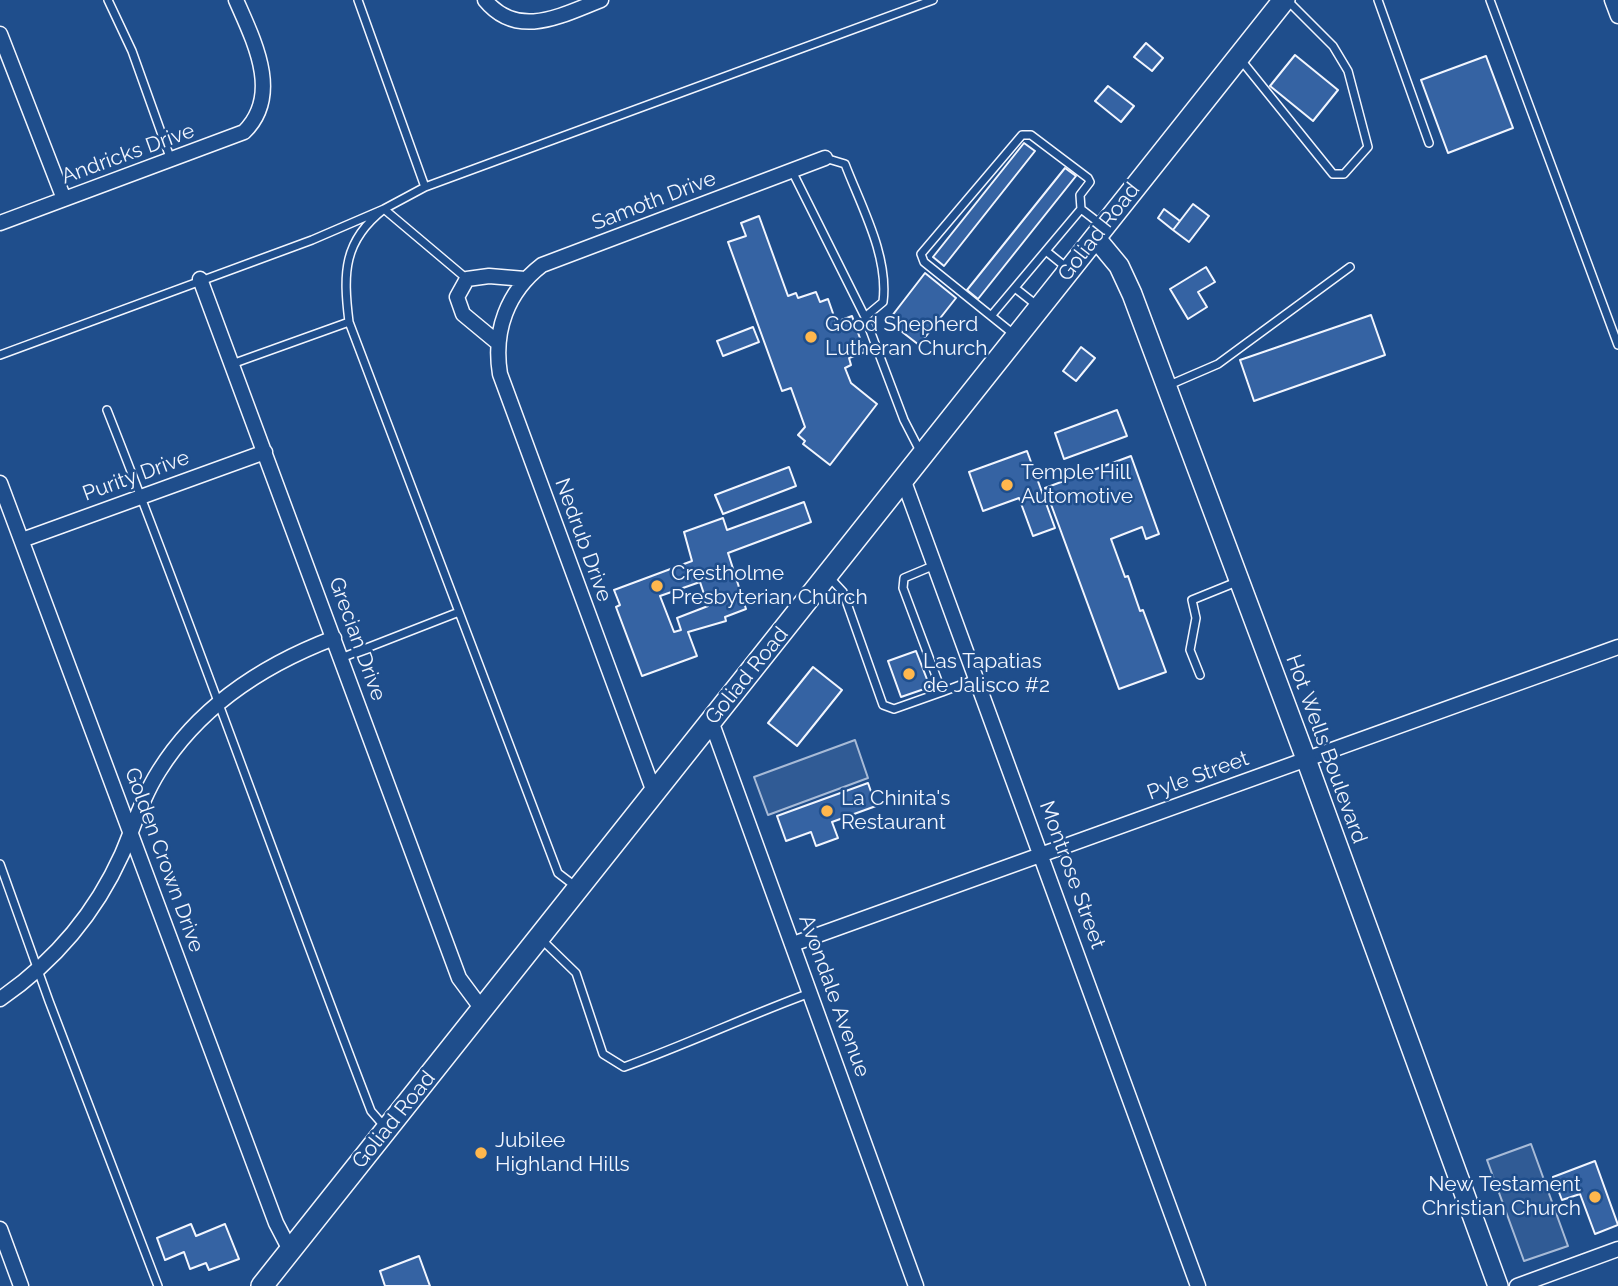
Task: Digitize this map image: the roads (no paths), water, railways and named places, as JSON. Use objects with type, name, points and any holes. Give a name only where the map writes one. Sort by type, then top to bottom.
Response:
[{"type":"main road","name":"Goliad Road","points":[[262,1286],[1285,0]]},
{"type":"street","name":"Andricks Drive","points":[[0,223],[237,136],[253,124],[263,103],[263,72],[236,0]]},
{"type":"street","points":[[485,0],[505,17],[533,23],[601,0]]},
{"type":"street","points":[[1612,0],[1618,16]]},
{"type":"street","points":[[0,34],[64,199]]},
{"type":"street","name":"Samoth Drive","points":[[512,300],[525,279],[542,265],[825,158]]},
{"type":"street","name":"Hot Wells Boulevard","points":[[1099,232],[1132,294],[1167,386],[1498,1286]]},
{"type":"street","points":[[498,343],[463,314],[457,297],[467,279],[489,276],[525,279]]},
{"type":"street","name":"Grecian Drive","points":[[200,279],[459,978],[482,1009]]},
{"type":"street","name":"Nedrub Drive","points":[[512,300],[500,325],[500,374],[654,792]]},
{"type":"street","name":"Purity Drive","points":[[22,540],[265,452]]},
{"type":"street","name":"Montrose Street","points":[[903,480],[1198,1286]]},
{"type":"street","name":"Golden Crown Drive","points":[[0,483],[276,1223],[290,1250]]},
{"type":"street","points":[[0,999],[39,969],[77,930],[97,902],[158,772],[195,725],[217,704],[267,669],[334,638]]},
{"type":"street","name":"Pyle Street","points":[[793,944],[1618,647]]},
{"type":"street","name":"Avondale Avenue","points":[[711,721],[916,1286]]},
{"type":"street","points":[[0,1229],[21,1286]]},
{"type":"street","points":[[1517,1286],[1618,1249]]},
{"type":"lane","points":[[108,0],[132,51],[171,161]]},
{"type":"lane","points":[[358,0],[425,187]]},
{"type":"lane","points":[[0,355],[200,279],[312,240],[384,209],[425,187],[933,0]]},
{"type":"lane","points":[[1239,57],[1333,174],[1344,174],[1368,147],[1348,71],[1332,46],[1285,0]]},
{"type":"lane","points":[[1378,0],[1429,144]]},
{"type":"lane","points":[[1490,0],[1618,345]]},
{"type":"lane","points":[[1017,336],[924,262],[921,254],[1023,135],[1031,135],[1088,178],[1090,182],[1080,194],[1081,209],[1099,232]]},
{"type":"lane","points":[[825,158],[845,164],[874,239],[886,282],[883,302],[865,317]]},
{"type":"lane","points":[[792,171],[865,317],[904,420],[923,455]]},
{"type":"lane","points":[[384,209],[467,279]]},
{"type":"lane","points":[[384,209],[364,225],[350,253],[344,281],[349,322],[558,873],[578,888]]},
{"type":"lane","points":[[991,316],[1081,209]]},
{"type":"lane","points":[[1046,251],[1069,270]]},
{"type":"lane","points":[[1167,386],[1218,364],[1350,267]]},
{"type":"lane","points":[[1015,288],[1040,307]]},
{"type":"lane","points":[[232,364],[349,322]]},
{"type":"lane","points":[[107,410],[371,1111],[387,1129]]},
{"type":"lane","points":[[935,565],[904,578],[903,588],[942,692]]},
{"type":"lane","points":[[827,576],[843,592],[883,705],[894,709],[977,679]]},
{"type":"lane","points":[[1200,675],[1190,650],[1196,618],[1192,600],[1240,581]]},
{"type":"lane","points":[[341,658],[459,612]]},
{"type":"lane","points":[[0,864],[49,1001],[158,1286]]},
{"type":"lane","points":[[539,937],[576,973],[603,1054],[624,1067],[709,1036],[729,1022],[810,993]]},
{"type":"place","name":"Good Shepherd Lutheran Church","points":[[811,337]]},
{"type":"place","name":"Temple Hill Automotive","points":[[1007,485]]},
{"type":"place","name":"Crestholme Presbyterian Church","points":[[657,586]]},
{"type":"place","name":"Las Tapatias de Jalisco #2","points":[[909,674]]},
{"type":"place","name":"La Chinita's Restaurant","points":[[827,811]]},
{"type":"place","name":"Jubilee Highland Hills","points":[[481,1153]]},
{"type":"place","name":"New Testament Christian Church","points":[[1595,1197]]}]
